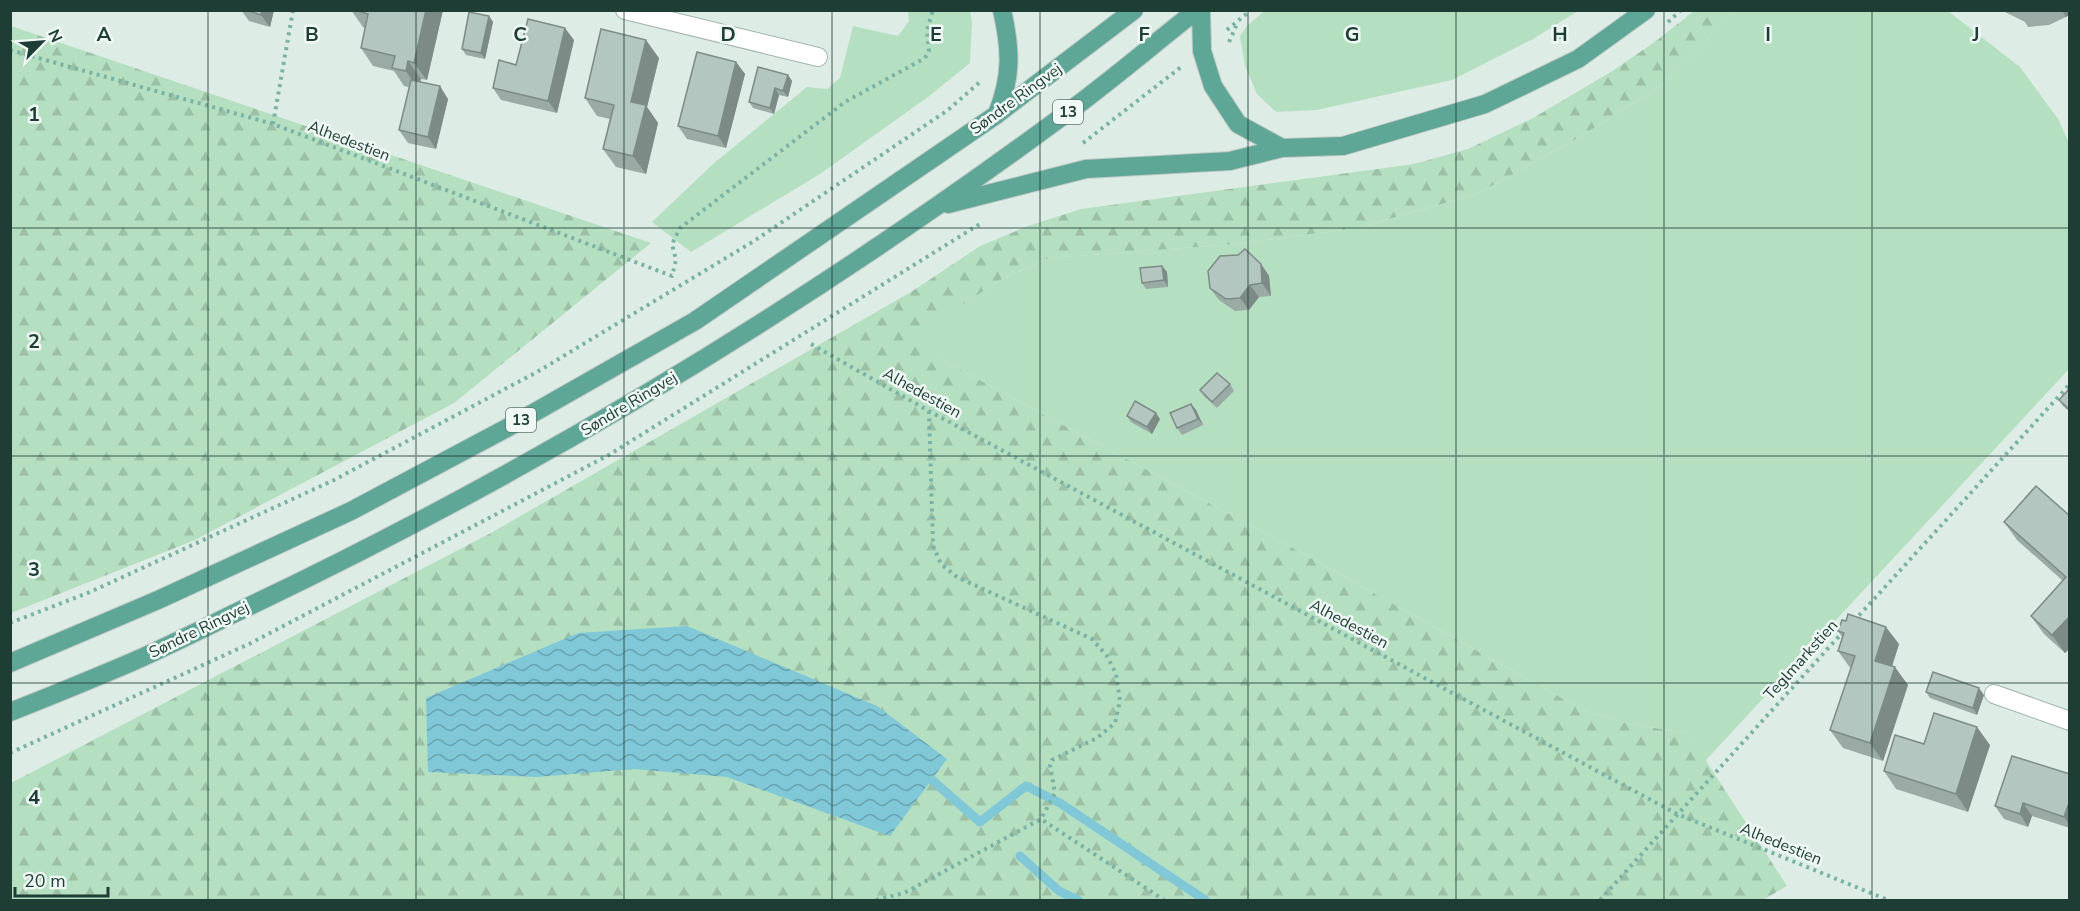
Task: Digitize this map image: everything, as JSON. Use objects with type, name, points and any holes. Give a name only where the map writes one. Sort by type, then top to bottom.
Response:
[{"type":"main road","points":[[996,116],[1009,76],[1010,54],[1002,10]]},
{"type":"main road","name":"Søndre Ringvej","points":[[10,663],[158,600],[351,511],[507,428],[696,321],[996,116],[1134,10]]},
{"type":"main road","points":[[1199,10],[1202,51],[1213,86],[1238,124],[1282,148]]},
{"type":"main road","name":"Søndre Ringvej","points":[[10,712],[156,651],[336,564],[508,474],[634,402],[935,208],[1063,116],[1199,10]]},
{"type":"main road","points":[[935,208],[1086,169],[1230,161],[1282,148],[1343,146],[1485,104],[1578,59],[1646,10]]},
{"type":"street","points":[[625,10],[818,57]]},
{"type":"street","points":[[1994,694],[2070,721]]},
{"type":"path","points":[[273,124],[293,10]]},
{"type":"path","name":"Alhedestien","points":[[10,50],[273,124],[672,276],[676,260],[672,244],[680,228],[845,102],[925,58],[929,51],[927,30],[933,10]]},
{"type":"path","points":[[1229,48],[1229,39],[1238,21]]},
{"type":"path","points":[[1546,45],[1577,27]]},
{"type":"path","points":[[10,623],[90,591],[334,480],[537,372],[754,242],[948,110],[981,82],[985,73]]},
{"type":"path","name":"Alhedestien","points":[[811,344],[929,411],[1677,814],[1888,900]]},
{"type":"path","name":"Teglmarkstien","points":[[1853,621],[2070,384]]},
{"type":"path","points":[[876,900],[904,893],[1041,819],[1055,793],[1050,765],[1052,760],[1097,738],[1115,723],[1120,701],[1116,674],[1107,656],[1092,639],[957,577],[940,564],[933,546],[929,411]]},
{"type":"path","name":"Teglmarkstien","points":[[1600,900],[1845,630]]},
{"type":"path","points":[[1041,819],[1164,900]]},
{"type":"green space","points":[[908,11],[970,11],[972,22],[970,63],[928,97],[820,174],[691,252],[652,222],[713,164],[807,87],[827,89],[840,78],[853,26],[898,36],[909,21]]},
{"type":"green space","points":[[1264,11],[1578,11],[1533,39],[1452,80],[1317,110],[1276,112],[1257,94],[1245,66],[1240,36],[1247,26]]},
{"type":"green space","points":[[1694,11],[1735,11],[1662,85],[1578,138],[1477,194],[1357,228],[1237,244],[1049,258],[1002,279],[914,336],[944,361],[1300,552],[1585,711],[1629,724],[1688,733],[1787,886],[1763,900],[11,900],[11,783],[489,534],[911,292],[980,246],[1028,226],[1081,209],[1414,164],[1468,149],[1533,118],[1614,70]]},
{"type":"green space","points":[[1735,11],[1948,11],[2020,67],[2058,119],[2069,143],[2069,369],[1705,761],[1688,733],[1629,724],[1585,711],[1300,552],[944,361],[913,336],[1002,279],[1049,258],[1237,244],[1357,228],[1477,194],[1578,138],[1662,85]]},
{"type":"green space","points":[[11,26],[651,243],[454,403],[195,540],[11,613]]},
{"type":"water","points":[[687,626],[877,706],[947,759],[890,836],[727,777],[634,769],[536,777],[428,772],[426,698],[578,633]]},
{"type":"building","points":[[246,10],[262,10],[261,15]]},
{"type":"building","points":[[355,10],[426,10],[414,63],[408,61],[406,71],[392,68],[395,56],[361,48],[368,14]]},
{"type":"building","points":[[469,12],[489,16],[481,53],[462,49]]},
{"type":"building","points":[[528,19],[565,28],[548,101],[493,88],[499,60],[516,65]]},
{"type":"building","points":[[601,29],[646,40],[631,102],[646,105],[633,156],[603,149],[614,105],[585,98]]},
{"type":"building","points":[[697,52],[736,62],[718,136],[678,126]]},
{"type":"building","points":[[758,67],[788,75],[783,91],[775,88],[770,108],[749,102]]},
{"type":"building","points":[[411,80],[440,86],[428,137],[399,130]]},
{"type":"building","points":[[1245,249],[1261,264],[1262,283],[1250,285],[1240,298],[1226,299],[1210,288],[1208,271],[1220,256],[1238,255]]},
{"type":"building","points":[[1162,266],[1164,280],[1142,283],[1140,268]]},
{"type":"building","points":[[1217,373],[1230,384],[1212,402],[1200,390]]},
{"type":"building","points":[[2070,388],[2070,410],[2059,400]]},
{"type":"building","points":[[1135,401],[1156,413],[1147,427],[1127,416]]},
{"type":"building","points":[[1191,404],[1198,419],[1177,428],[1170,413]]},
{"type":"building","points":[[2036,486],[2070,516],[2070,616],[2052,635],[2031,616],[2066,577],[2004,522]]},
{"type":"building","points":[[1848,614],[1886,627],[1875,661],[1895,667],[1870,743],[1830,730],[1855,656],[1838,651],[1844,633],[1838,631],[1842,620],[1846,621]]},
{"type":"building","points":[[1933,672],[1979,688],[1973,708],[1926,692]]},
{"type":"building","points":[[1934,713],[1977,727],[1956,794],[1884,771],[1895,735],[1924,744]]},
{"type":"building","points":[[2012,756],[2070,774],[2070,800],[2064,817],[2023,803],[2020,814],[1995,806]]},
{"type":"waterway","points":[[932,780],[980,822],[1026,786],[1060,803],[1205,900]]},
{"type":"waterway","points":[[1020,856],[1059,891],[1078,900]]}]
